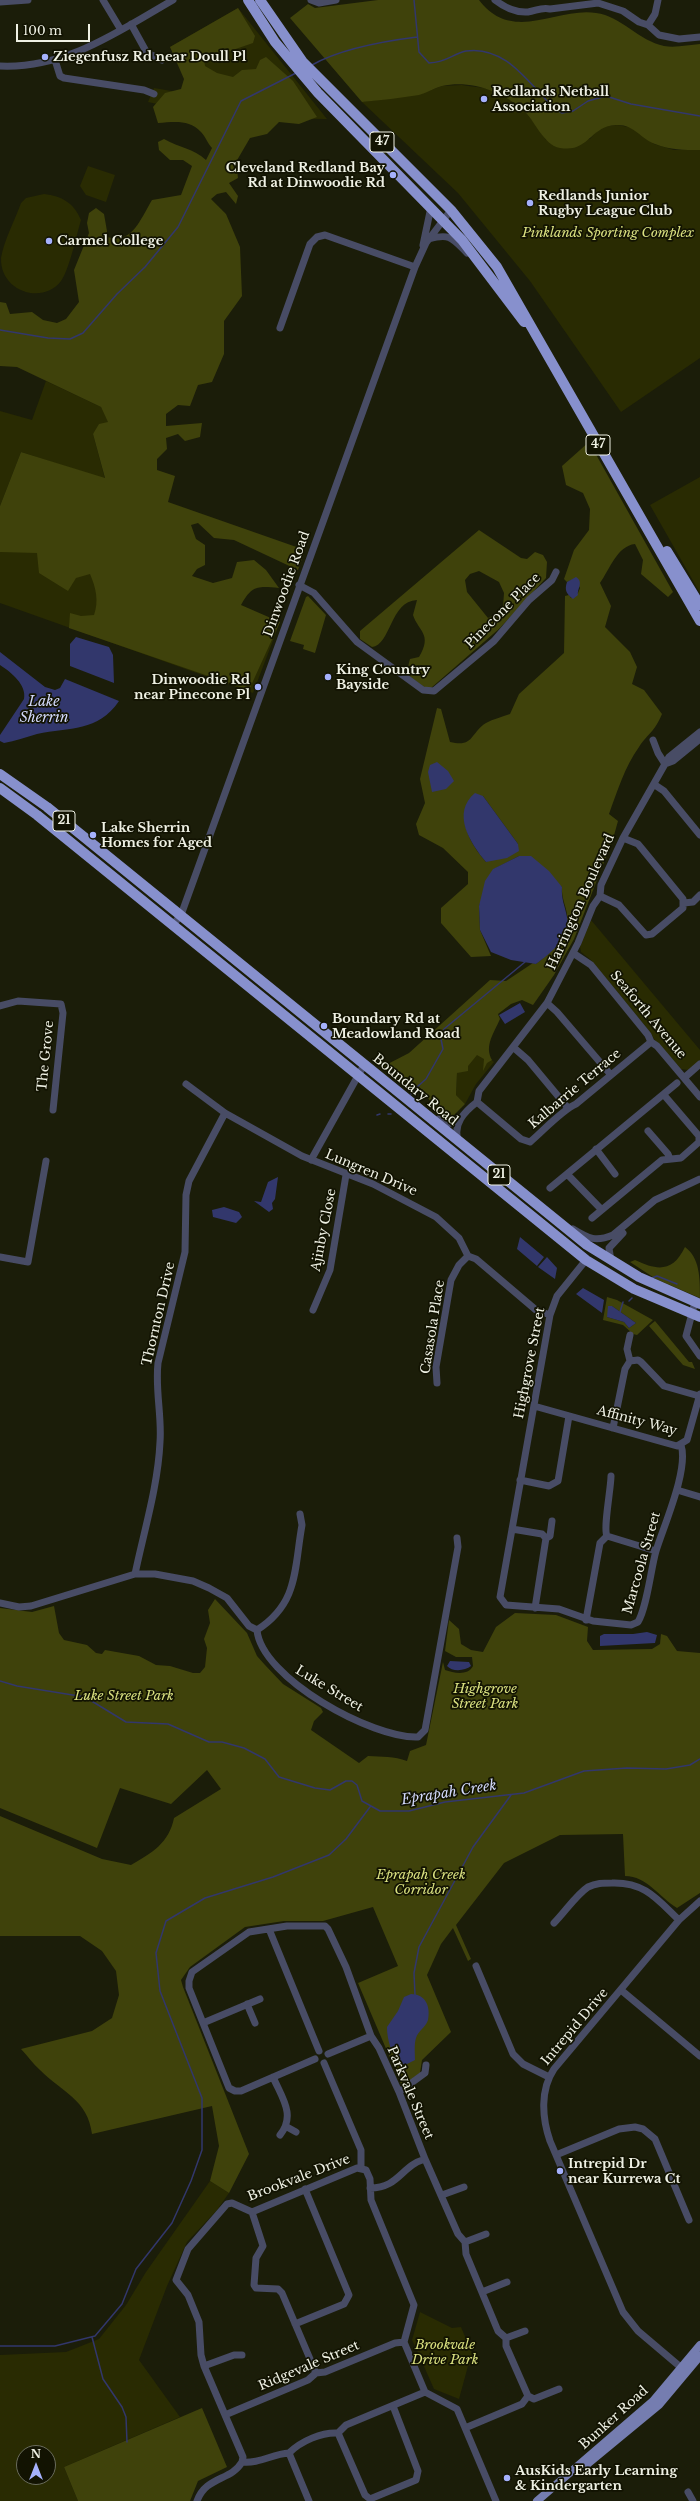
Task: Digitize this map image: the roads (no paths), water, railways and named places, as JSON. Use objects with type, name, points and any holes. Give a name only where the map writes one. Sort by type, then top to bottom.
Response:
[{"type":"highway","name":"47","points":[[248,0],[275,42],[300,65],[443,219],[484,268],[542,348]]},
{"type":"highway","name":"47","points":[[260,0],[300,65]]},
{"type":"highway","name":"47","points":[[310,76],[451,210],[497,267],[522,307],[542,348],[643,519],[675,562],[699,612]]},
{"type":"highway","name":"Boundary Road","points":[[0,774],[47,807],[552,1218],[611,1261],[652,1283],[697,1303]]},
{"type":"highway","name":"Boundary Road","points":[[0,788],[37,815],[357,1076],[586,1260],[634,1289],[696,1316]]},
{"type":"main road","name":"Bunker Road","points":[[543,2501],[659,2405],[700,2345]]},
{"type":"main road","name":"Bunker Road","points":[[537,2501],[653,2401],[700,2356]]},
{"type":"street","points":[[0,2],[28,0]]},
{"type":"street","points":[[103,0],[121,30]]},
{"type":"street","points":[[0,66],[55,60],[90,48],[173,0]]},
{"type":"street","points":[[311,0],[319,2],[336,0]]},
{"type":"street","points":[[495,0],[513,10],[522,12],[543,8],[550,9],[598,3],[623,10],[639,22],[648,25],[659,35],[679,39],[700,36]]},
{"type":"street","points":[[541,0],[543,8]]},
{"type":"street","points":[[648,25],[655,14],[658,0]]},
{"type":"street","points":[[131,24],[147,52],[162,60]]},
{"type":"street","points":[[55,60],[60,76],[64,78],[144,90],[154,94]]},
{"type":"street","name":"Dinwoodie Road","points":[[422,249],[431,207]]},
{"type":"street","name":"Dinwoodie Road","points":[[172,926],[181,915],[414,267],[429,238],[451,210]]},
{"type":"street","points":[[429,238],[444,235],[453,239],[484,268]]},
{"type":"street","points":[[280,328],[310,244],[317,237],[325,236],[414,267]]},
{"type":"street","name":"Pinecone Place","points":[[299,585],[310,588],[357,642],[423,690],[434,691],[494,641],[530,600],[552,580],[556,572]]},
{"type":"street","points":[[653,740],[658,753],[665,764],[673,761],[695,741],[700,732]]},
{"type":"street","points":[[695,741],[700,750]]},
{"type":"street","name":"Harrington Boulevard","points":[[458,1122],[477,1102],[479,1091],[547,1003],[600,896],[601,885],[623,838],[649,791],[655,785],[665,764]]},
{"type":"street","points":[[655,785],[664,791],[700,835]]},
{"type":"street","points":[[600,896],[619,905],[646,935],[652,934],[683,908],[683,899],[638,844],[623,838]]},
{"type":"street","points":[[684,903],[693,902],[700,896]]},
{"type":"street","name":"Seaforth Avenue","points":[[573,953],[590,965],[648,1035],[651,1042],[657,1046],[700,1097]]},
{"type":"street","name":"The Grove","points":[[0,1006],[18,1001],[61,1004],[63,1013],[53,1110]]},
{"type":"street","points":[[547,1003],[557,1012],[611,1075]]},
{"type":"street","name":"Kalbarrie Terrace","points":[[477,1102],[526,1142],[535,1137],[563,1115],[568,1108],[576,1104],[651,1042]]},
{"type":"street","points":[[513,1047],[528,1060],[568,1108]]},
{"type":"street","points":[[684,1078],[700,1064]]},
{"type":"street","points":[[311,1160],[364,1065]]},
{"type":"street","points":[[380,1078],[388,1082],[445,1124],[458,1122],[456,1132],[458,1141]]},
{"type":"street","points":[[550,1188],[658,1097],[664,1095],[677,1083]]},
{"type":"street","name":"Lungren Drive","points":[[186,1084],[224,1113],[311,1160],[346,1175],[373,1184],[436,1217],[459,1238],[468,1256]]},
{"type":"street","points":[[592,1218],[662,1160],[681,1158],[700,1139],[664,1095]]},
{"type":"street","name":"Thornton Drive","points":[[135,1574],[158,1465],[160,1422],[156,1378],[158,1363],[185,1252],[186,1195],[189,1181],[224,1113]]},
{"type":"street","points":[[648,1131],[670,1158]]},
{"type":"street","points":[[596,1149],[615,1174]]},
{"type":"street","points":[[0,1257],[28,1262],[46,1161]]},
{"type":"street","points":[[567,1174],[601,1209]]},
{"type":"street","name":"Ajinby Close","points":[[314,1310],[330,1270],[346,1175]]},
{"type":"street","points":[[552,1218],[564,1222],[589,1239],[598,1240],[613,1235],[655,1200],[700,1179]]},
{"type":"street","points":[[611,1261],[609,1252],[611,1244],[663,1197]]},
{"type":"street","points":[[468,1256],[476,1259],[536,1310],[550,1315]]},
{"type":"street","name":"Casasola Place","points":[[437,1383],[436,1367],[451,1280],[458,1265],[468,1256]]},
{"type":"street","name":"Highgrove Street","points":[[502,1602],[500,1597],[550,1315],[557,1296],[586,1260]]},
{"type":"street","name":"Boundary Road","points":[[696,1316],[697,1303]]},
{"type":"street","points":[[696,1316],[686,1336],[700,1355]]},
{"type":"street","points":[[613,1428],[625,1369],[630,1361],[627,1349],[630,1334]]},
{"type":"street","points":[[630,1361],[641,1362],[664,1386],[700,1395]]},
{"type":"street","name":"Affinity Way","points":[[534,1406],[674,1445],[681,1445],[687,1440],[700,1395]]},
{"type":"street","points":[[520,1480],[549,1486],[558,1481],[569,1416]]},
{"type":"street","name":"Marcoola Street","points":[[502,1602],[506,1605],[559,1609],[586,1620],[631,1625],[638,1622],[656,1551],[677,1490],[684,1456],[681,1445]]},
{"type":"street","points":[[607,1536],[605,1527],[611,1476]]},
{"type":"street","points":[[677,1490],[700,1497]]},
{"type":"street","points":[[0,1603],[19,1607],[31,1606],[135,1574],[174,1576],[209,1588],[227,1598],[250,1626],[257,1630],[279,1613],[289,1596],[302,1524],[300,1514]]},
{"type":"street","points":[[535,1608],[546,1538],[550,1536],[552,1521]]},
{"type":"street","points":[[512,1529],[542,1534],[546,1538]]},
{"type":"street","points":[[607,1536],[656,1551]]},
{"type":"street","points":[[586,1620],[600,1543],[607,1536]]},
{"type":"street","name":"Luke Street","points":[[257,1630],[258,1640],[267,1657],[276,1668],[305,1691],[363,1723],[392,1733],[421,1736],[425,1730],[458,1547],[457,1538]]},
{"type":"street","points":[[554,1923],[587,1888],[597,1883],[626,1882],[648,1890],[679,1920]]},
{"type":"street","name":"Intrepid Drive","points":[[684,2370],[638,2331],[623,2312],[556,2155],[547,2131],[544,2111],[549,2077],[679,1920],[700,1902]]},
{"type":"street","name":"Parkvale Street","points":[[269,1929],[286,1926],[325,1926],[328,1929],[346,1967],[371,2036],[379,2048],[399,2092],[425,2159],[458,2234],[465,2242]]},
{"type":"street","points":[[269,1929],[319,2050],[315,2059],[241,2091],[234,2091],[229,2088],[203,2023],[190,1988],[189,1981],[192,1972],[249,1932],[269,1929]]},
{"type":"street","points":[[476,1966],[513,2054],[523,2064],[549,2077]]},
{"type":"street","points":[[621,1990],[700,2056]]},
{"type":"street","points":[[203,2023],[260,1999]]},
{"type":"street","points":[[247,2004],[255,2023]]},
{"type":"street","points":[[328,2054],[371,2036]]},
{"type":"street","points":[[319,2050],[324,2050],[328,2054],[328,2060],[324,2063]]},
{"type":"street","points":[[315,2059],[319,2063],[324,2063]]},
{"type":"street","points":[[324,2063],[361,2150],[362,2168]]},
{"type":"street","points":[[425,2074],[426,2065]]},
{"type":"street","points":[[399,2092],[425,2074],[433,2074]]},
{"type":"street","points":[[273,2077],[288,2112],[286,2127],[280,2135]]},
{"type":"street","points":[[286,2127],[296,2132]]},
{"type":"street","points":[[556,2155],[619,2129],[635,2127],[643,2129],[655,2139],[689,2220]]},
{"type":"street","points":[[370,2188],[388,2186],[414,2164],[425,2159]]},
{"type":"street","name":"Brookvale Drive","points":[[242,2462],[243,2457],[204,2366],[201,2355],[199,2322],[188,2296],[176,2280],[178,2270],[192,2243],[223,2206],[232,2203],[252,2212],[357,2168],[362,2168],[369,2173],[371,2200],[414,2305],[404,2342]]},
{"type":"street","points":[[442,2195],[464,2187]]},
{"type":"street","points":[[295,2324],[344,2304],[349,2295],[305,2189]]},
{"type":"street","points":[[252,2212],[263,2246],[256,2258],[254,2285],[261,2290],[278,2289],[282,2292],[316,2373]]},
{"type":"street","points":[[486,2234],[465,2242],[466,2254],[498,2331],[506,2338],[506,2346],[528,2396],[534,2399],[559,2389]]},
{"type":"street","points":[[482,2292],[507,2282]]},
{"type":"street","points":[[506,2338],[525,2331]]},
{"type":"street","points":[[404,2342],[425,2392],[454,2406],[496,2501]]},
{"type":"street","name":"Ridgevale Street","points":[[225,2415],[308,2380],[316,2373],[326,2372],[395,2343],[404,2342]]},
{"type":"street","points":[[204,2366],[234,2355],[242,2355]]},
{"type":"street","points":[[197,2501],[200,2492],[207,2485],[237,2469],[242,2462],[254,2463],[279,2453],[289,2453],[296,2446],[329,2433],[338,2433],[346,2425],[425,2392]]},
{"type":"street","points":[[465,2428],[522,2404],[528,2396]]},
{"type":"street","points":[[338,2433],[365,2494],[370,2500],[416,2480],[418,2471],[393,2406]]},
{"type":"street","points":[[289,2453],[309,2501]]},
{"type":"street","points":[[688,2492],[693,2501]]},
{"type":"water","points":[[576,577],[580,581],[580,586],[578,595],[573,599],[567,592],[566,585],[567,582]]},
{"type":"water","points":[[76,637],[109,647],[113,655],[114,683],[70,666],[70,644]]},
{"type":"water","name":"Lake Sherrin","points":[[0,652],[45,687],[55,690],[60,688],[65,679],[119,701],[111,711],[93,723],[72,729],[37,734],[4,743],[0,741],[0,735],[24,699],[24,694],[21,684],[17,679],[0,665]]},
{"type":"water","points":[[437,762],[448,771],[454,781],[446,789],[432,792],[428,772],[430,765]]},
{"type":"water","points":[[475,793],[483,796],[518,844],[519,851],[507,858],[486,862],[469,837],[464,819],[464,810],[468,801]]},
{"type":"water","points":[[519,856],[531,856],[549,871],[562,887],[567,917],[568,925],[563,938],[553,950],[536,964],[511,960],[491,952],[480,930],[479,906],[485,881],[493,869]]},
{"type":"water","points":[[520,1003],[525,1012],[505,1024],[499,1015]]},
{"type":"water","points":[[278,1177],[275,1199],[272,1203],[273,1209],[269,1212],[254,1201],[261,1202],[268,1182]]},
{"type":"water","points":[[224,1207],[239,1212],[242,1217],[236,1223],[213,1217],[212,1210]]},
{"type":"water","points":[[520,1237],[544,1257],[537,1266],[517,1249]]},
{"type":"water","points":[[547,1257],[557,1268],[555,1279],[538,1267]]},
{"type":"water","points":[[583,1288],[604,1300],[602,1313],[576,1294]]},
{"type":"water","points":[[608,1306],[612,1306],[636,1323],[629,1328],[624,1322],[607,1317]]},
{"type":"water","points":[[647,1632],[657,1635],[655,1643],[600,1646],[600,1636],[604,1634],[633,1634]]},
{"type":"water","points":[[450,1661],[469,1662],[471,1666],[462,1670],[455,1670],[447,1666]]},
{"type":"water","points":[[411,1994],[420,1996],[426,2002],[429,2015],[427,2022],[416,2038],[415,2060],[405,2065],[400,2062],[391,2049],[387,2027],[398,2011],[404,1997]]},
{"type":"waterway","points":[[414,0],[419,52],[429,63],[445,60],[466,51],[480,51],[493,54],[516,68],[554,108],[562,113],[573,111],[588,101],[606,96],[631,104],[700,116]]},
{"type":"waterway","points":[[312,65],[323,59],[349,50],[377,43],[417,37]]},
{"type":"waterway","points":[[0,330],[48,338],[70,339],[83,333],[117,294],[145,267],[178,227],[241,101],[296,73]]},
{"type":"waterway","points":[[417,1087],[426,1079],[443,1049],[441,1039],[444,1029],[525,962]]},
{"type":"waterway","points":[[411,1094],[414,1091]]},
{"type":"waterway","points":[[652,1278],[657,1276],[677,1284]]},
{"type":"waterway","points":[[629,1301],[632,1298]]},
{"type":"waterway","points":[[620,1312],[623,1302]]},
{"type":"waterway","name":"Eprapah Creek","points":[[0,1681],[17,1686],[85,1697],[126,1722],[168,1724],[209,1742],[222,1742],[244,1748],[265,1759],[279,1777],[315,1788],[330,1790],[346,1781],[352,1781],[357,1785],[362,1801],[380,1811],[409,1811],[445,1802],[524,1793],[584,1771],[627,1768],[666,1769],[690,1765],[700,1759]]},
{"type":"waterway","points":[[415,1995],[414,1973],[419,1947],[473,1847],[511,1795]]},
{"type":"waterway","points":[[0,2346],[55,2346],[95,2336],[122,2304],[136,2269],[172,2223],[191,2181],[202,2150],[202,2098],[160,1991],[156,1953],[166,1921],[205,1898],[273,1877],[329,1855],[346,1839],[370,1807]]},
{"type":"waterway","points":[[92,2337],[103,2379],[122,2407],[126,2417],[127,2442]]},
{"type":"place","name":"Ziegenfusz Rd near Doull Pl","points":[[45,57]]},
{"type":"place","name":"Redlands Netball Association","points":[[484,99]]},
{"type":"place","name":"Cleveland Redland Bay Rd at Dinwoodie Rd","points":[[393,175]]},
{"type":"place","name":"Redlands Junior Rugby League Club","points":[[530,203]]},
{"type":"place","name":"Carmel College","points":[[49,241]]},
{"type":"place","name":"King Country Bayside","points":[[328,677]]},
{"type":"place","name":"Dinwoodie Rd near Pinecone Pl","points":[[258,687]]},
{"type":"place","name":"Lake Sherrin Homes for Aged","points":[[93,835]]},
{"type":"place","name":"Boundary Rd at Meadowland Road","points":[[324,1026]]},
{"type":"place","name":"Intrepid Dr near Kurrewa Ct","points":[[560,2171]]},
{"type":"place","name":"AusKids Early Learning & Kindergarten","points":[[507,2478]]},
{"type":"park label","name":"Pinklands Sporting Complex","points":[[608,233]]},
{"type":"park label","name":"Luke Street Park","points":[[124,1696]]},
{"type":"park label","name":"Highgrove Street Park","points":[[485,1696]]},
{"type":"park label","name":"Eprapah Creek Corridor","points":[[421,1882]]},
{"type":"park label","name":"Brookvale Drive Park","points":[[445,2352]]}]
